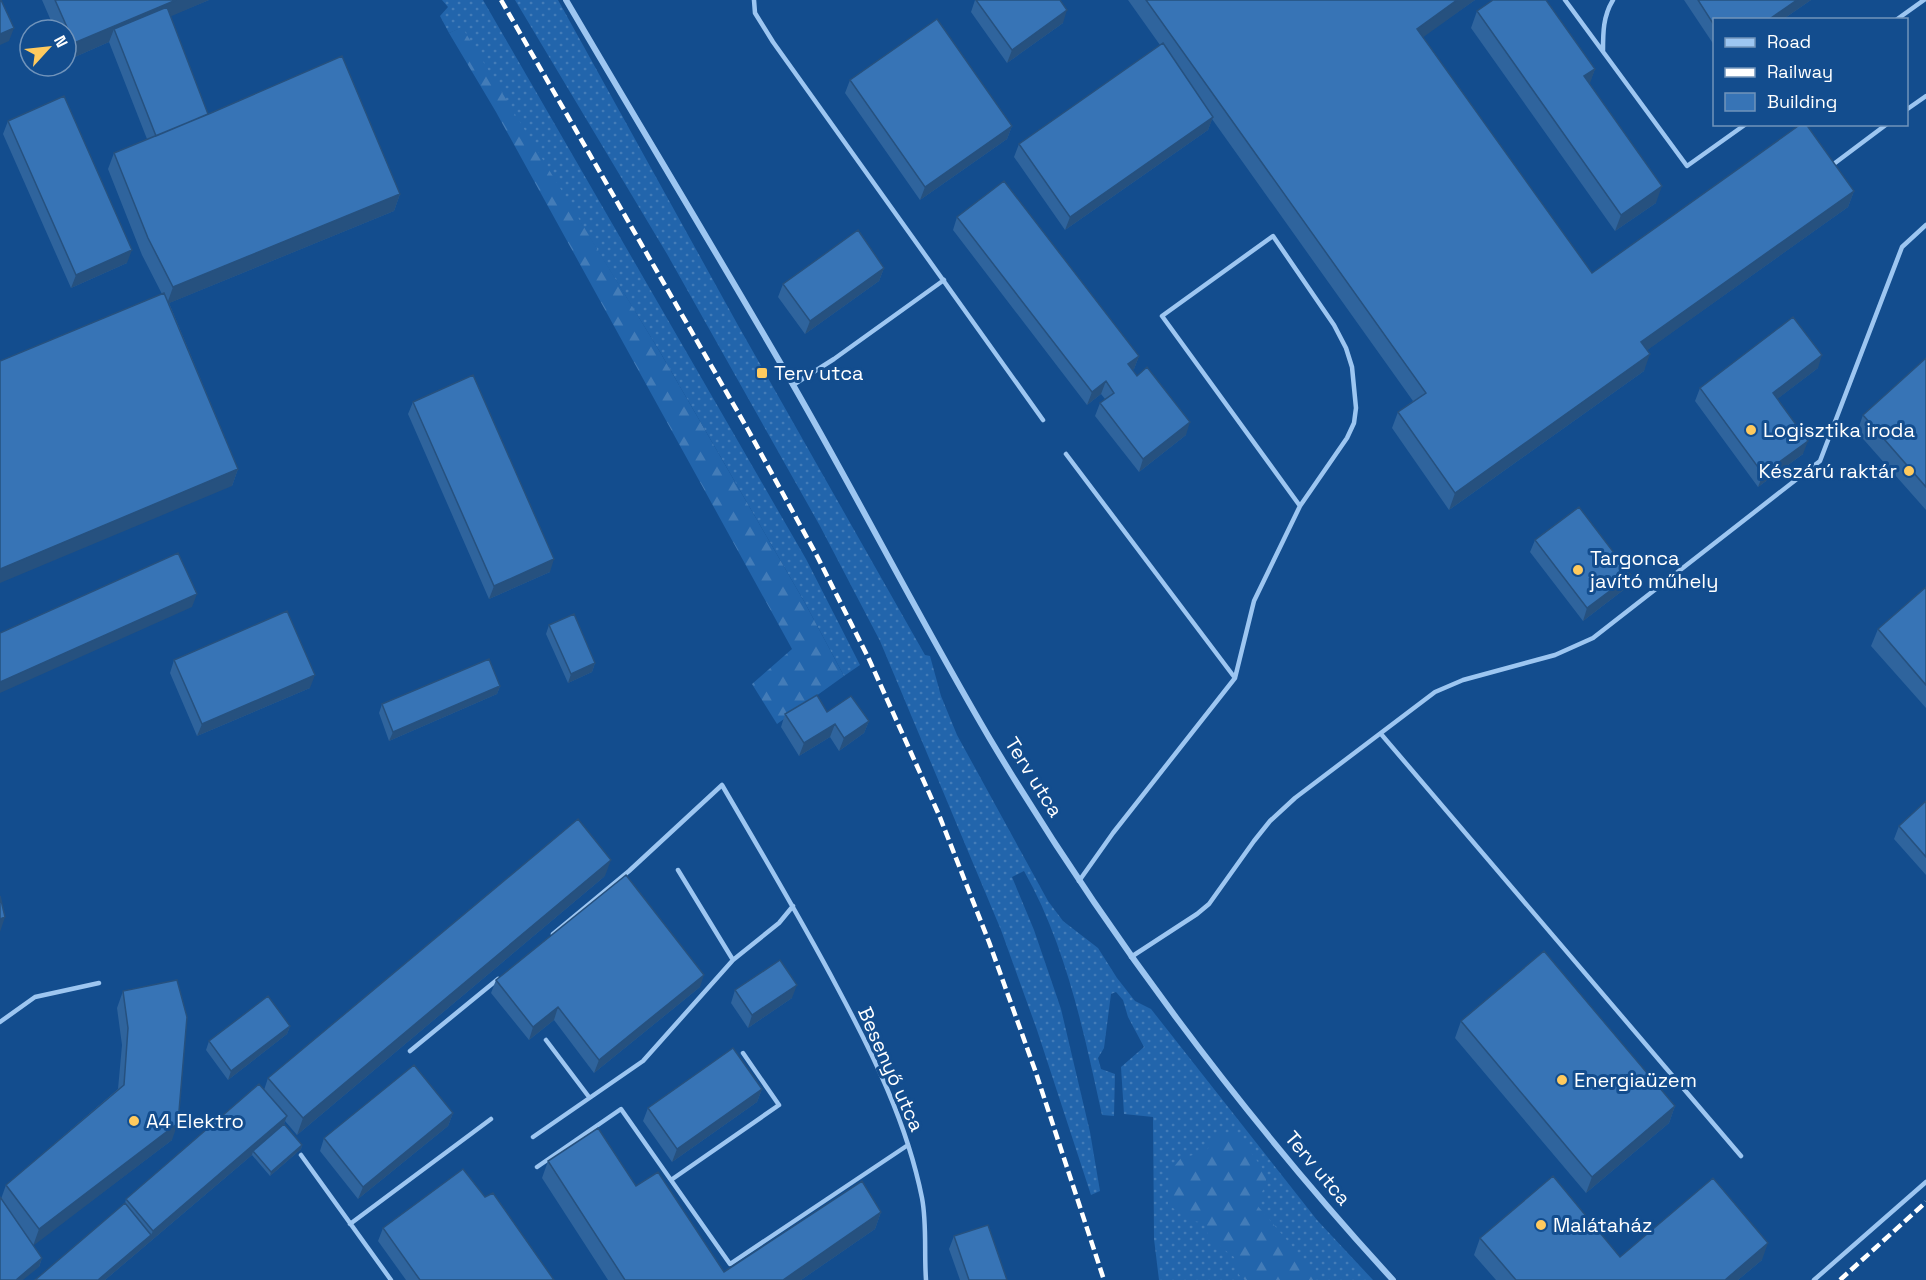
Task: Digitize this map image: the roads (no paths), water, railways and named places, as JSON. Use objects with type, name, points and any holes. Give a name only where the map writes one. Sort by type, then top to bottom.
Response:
[{"type":"street","name":"Terv utca","points":[[566,0],[793,385],[990,738],[1079,881],[1177,1021],[1227,1085],[1393,1280]]},
{"type":"lane","points":[[754,0],[755,13],[772,42],[1043,420]]},
{"type":"lane","points":[[1565,0],[1687,166],[1743,126]]},
{"type":"lane","points":[[1603,51],[1604,25],[1613,0]]},
{"type":"lane","points":[[1899,18],[1924,0]]},
{"type":"lane","points":[[1908,109],[1926,96]]},
{"type":"lane","points":[[1830,166],[1884,126]]},
{"type":"lane","points":[[1131,957],[1203,909],[1270,821],[1295,798],[1435,692],[1463,680],[1555,655],[1593,638],[1820,461],[1902,247],[1926,225]]},
{"type":"lane","points":[[1079,881],[1113,833],[1236,678],[1254,601],[1300,506],[1347,438],[1354,423],[1356,388],[1346,348],[1334,325],[1274,236],[1162,316],[1300,506]]},
{"type":"lane","points":[[793,385],[834,359],[944,280]]},
{"type":"lane","points":[[1066,454],[1236,678]]},
{"type":"lane","points":[[1381,734],[1741,1156]]},
{"type":"lane","name":"Besenyő utca","points":[[547,939],[629,871],[722,785],[793,906],[866,1041],[893,1102],[909,1146],[922,1200],[926,1280]]},
{"type":"lane","points":[[678,870],[733,960]]},
{"type":"lane","points":[[533,1137],[589,1096],[643,1061],[733,960],[779,922],[793,906]]},
{"type":"lane","points":[[410,1051],[501,976]]},
{"type":"lane","points":[[0,1022],[35,997],[99,983]]},
{"type":"lane","points":[[546,1040],[589,1096]]},
{"type":"lane","points":[[671,1180],[779,1105],[743,1053]]},
{"type":"lane","points":[[537,1167],[621,1109],[730,1264],[909,1146]]},
{"type":"lane","points":[[350,1224],[491,1119]]},
{"type":"lane","points":[[300,1155],[391,1280]]},
{"type":"lane","points":[[1814,1280],[1926,1182]]},
{"type":"railway","points":[[501,0],[747,428],[817,556],[868,657],[939,815],[989,942],[1035,1070],[1104,1280]]},
{"type":"railway","points":[[1840,1280],[1926,1202]]},
{"type":"place","name":"Terv utca","points":[[762,373]]},
{"type":"place","name":"Logisztika iroda","points":[[1751,430]]},
{"type":"place","name":"Készárú raktár","points":[[1909,471]]},
{"type":"place","name":"Targonca javító műhely","points":[[1578,570]]},
{"type":"place","name":"Energiaüzem","points":[[1562,1080]]},
{"type":"place","name":"A4 Elektro","points":[[134,1121]]},
{"type":"place","name":"Malátaház","points":[[1541,1225]]}]
